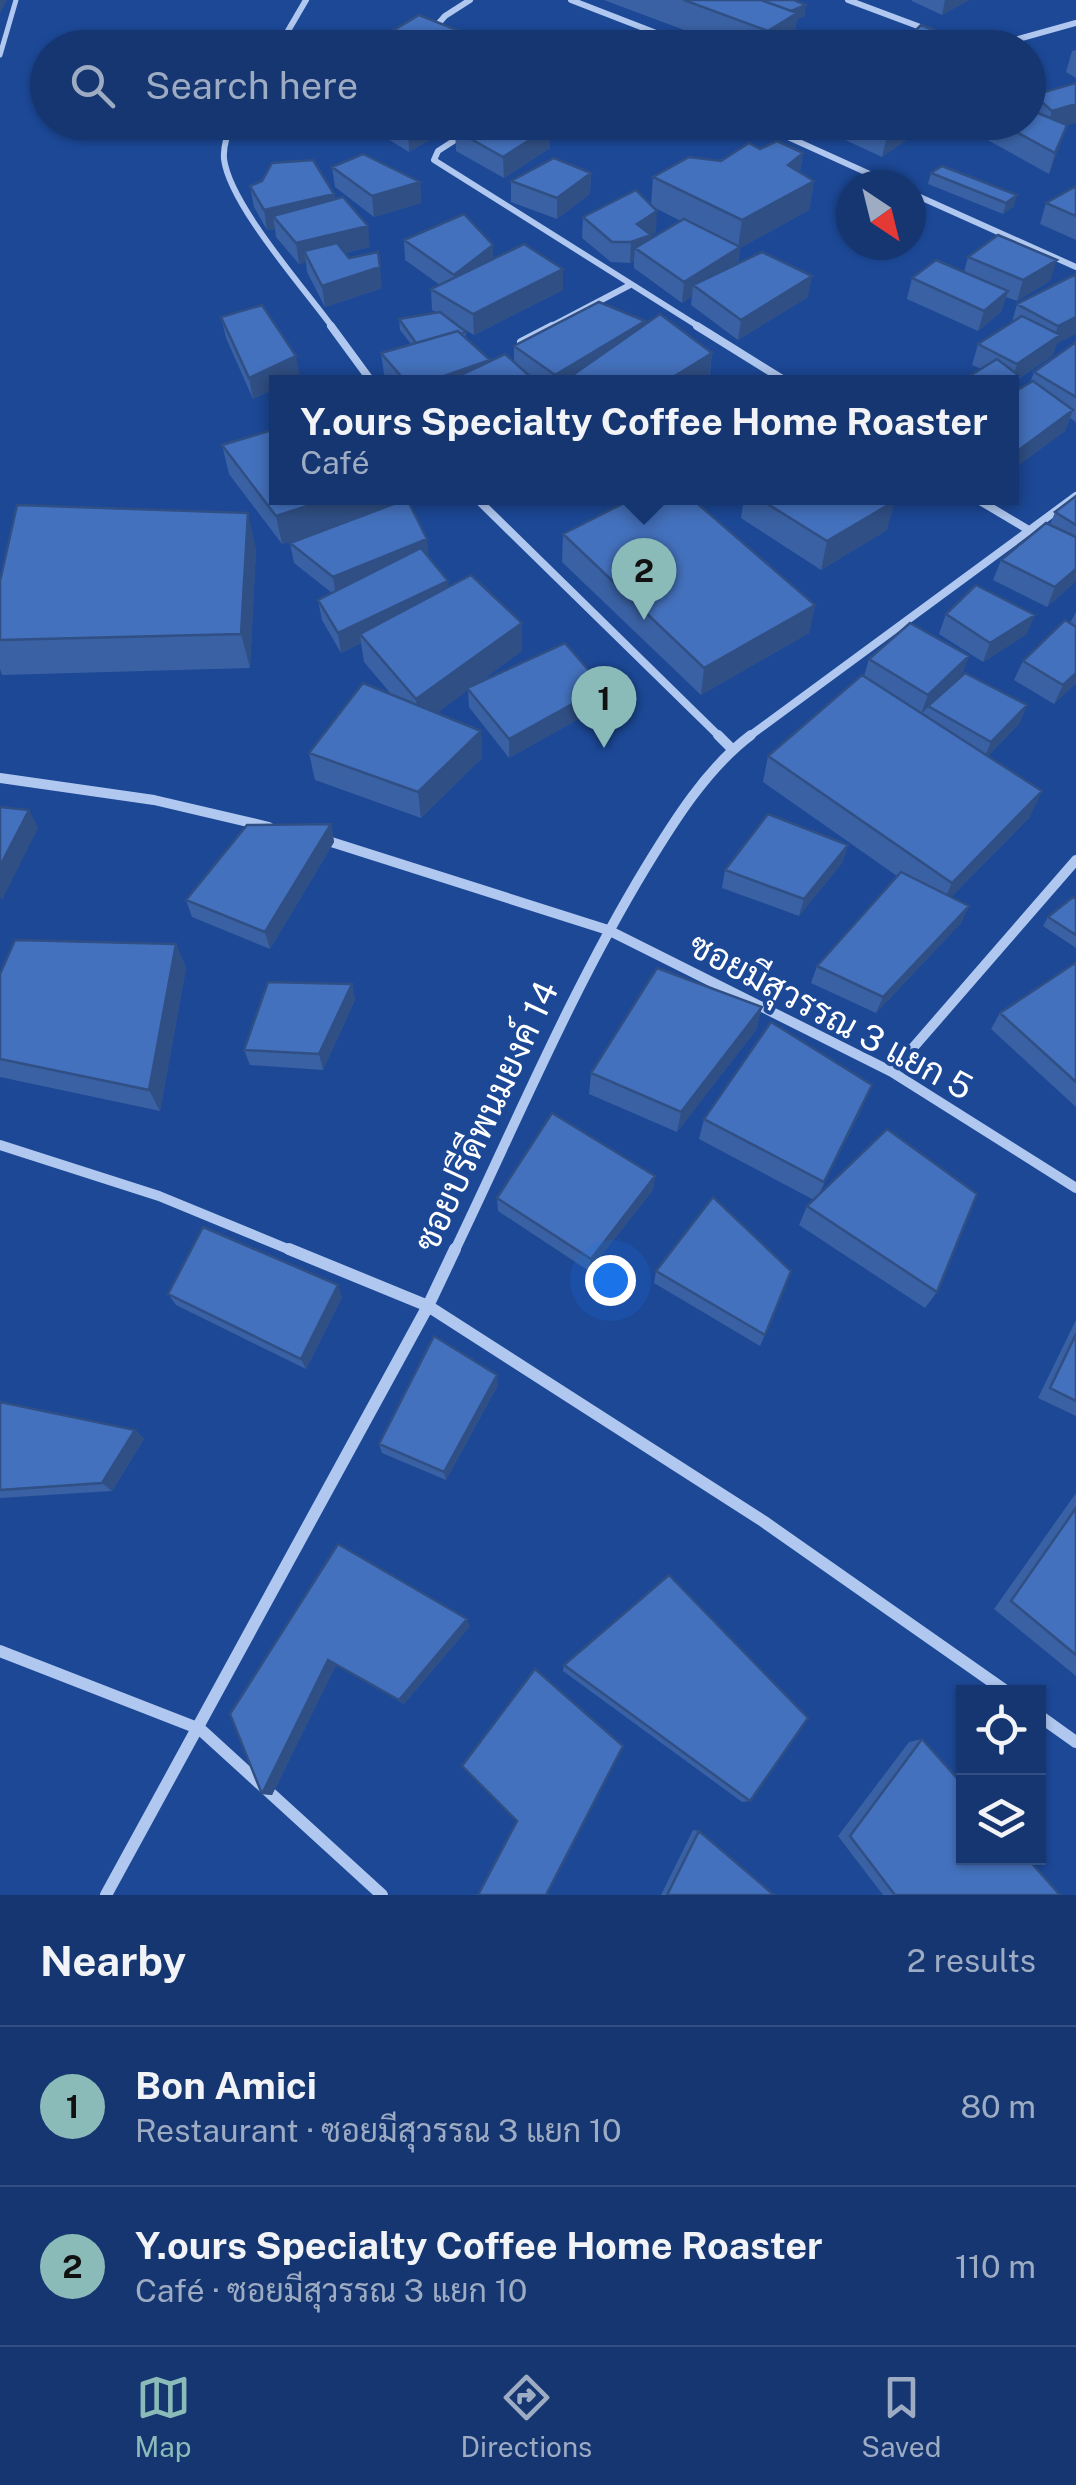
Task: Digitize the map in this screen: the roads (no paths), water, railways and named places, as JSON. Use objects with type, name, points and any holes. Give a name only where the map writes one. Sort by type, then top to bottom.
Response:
[{"type":"street","points":[[288,30],[306,0]]},
{"type":"street","points":[[431,30],[470,0]]},
{"type":"street","points":[[570,0],[649,30]]},
{"type":"street","points":[[848,0],[929,30]]},
{"type":"street","points":[[1046,32],[1076,24]]},
{"type":"street","points":[[227,140],[222,166],[237,197],[367,375]]},
{"type":"street","points":[[455,140],[438,151],[434,160],[771,375]]},
{"type":"street","points":[[795,140],[861,170]]},
{"type":"street","points":[[926,200],[1076,267]]},
{"type":"street","points":[[521,342],[630,285]]},
{"type":"street","name":"ซอยปรีดีพนมยงค์ 14","points":[[106,1895],[428,1306],[608,930],[671,826],[732,749],[1076,496]]},
{"type":"street","points":[[483,505],[732,749]]},
{"type":"street","points":[[987,505],[1027,529]]},
{"type":"street","points":[[0,778],[154,800],[280,830]]},
{"type":"street","name":"ซอยมีสุวรรณ 3 แยก 5","points":[[316,838],[608,930],[892,1072],[1076,1188]]},
{"type":"street","points":[[892,1072],[1076,860]]},
{"type":"street","points":[[0,1144],[159,1196],[428,1306],[764,1520],[997,1685]]},
{"type":"street","points":[[0,1651],[200,1729],[382,1895]]},
{"type":"street","points":[[1046,1721],[1076,1742]]},
{"type":"lane","points":[[0,55],[16,0]]},
{"type":"place","name":"Y.ours Specialty Coffee Home Roaster","points":[[644,620]]},
{"type":"place","name":"Bon Amici","points":[[604,748]]}]
